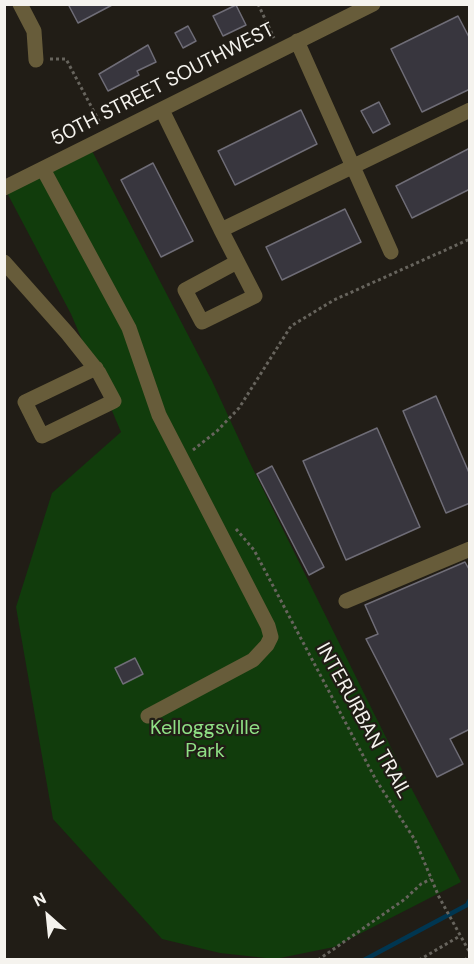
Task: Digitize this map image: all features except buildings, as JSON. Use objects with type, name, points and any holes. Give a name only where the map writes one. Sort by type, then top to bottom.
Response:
[{"type":"street","points":[[20,4],[34,31],[36,60]]},
{"type":"street","name":"50TH STREET SOUTHWEST","points":[[4,188],[373,4]]},
{"type":"street","points":[[297,41],[391,252]]},
{"type":"street","points":[[162,110],[255,296],[202,322],[185,290],[237,262]]},
{"type":"street","points":[[221,230],[470,110]]},
{"type":"street","points":[[43,169],[129,328],[159,415],[268,626],[271,637],[253,660],[148,717]]},
{"type":"street","points":[[4,262],[96,368],[114,401],[42,436],[25,402],[96,368]]},
{"type":"street","points":[[345,601],[470,549]]},
{"type":"path","points":[[258,4],[280,49]]},
{"type":"path","points":[[36,60],[66,58],[108,138]]},
{"type":"path","points":[[180,458],[218,431],[239,408],[291,326],[334,300],[470,239]]},
{"type":"path","name":"INTERURBAN TRAIL","points":[[214,519],[226,520],[254,550],[376,780],[415,840],[431,879],[470,955]]},
{"type":"path","points":[[318,960],[431,879]]},
{"type":"path","points":[[419,960],[460,936]]},
{"type":"path","points":[[464,960],[470,955]]},
{"type":"green space","name":"Kelloggsville Park","points":[[90,147],[212,381],[250,463],[407,780],[461,882],[334,947],[275,959],[220,953],[162,939],[53,819],[16,607],[52,493],[121,432],[71,314],[5,189]]},
{"type":"waterway","points":[[364,960],[467,905],[470,900]]}]
